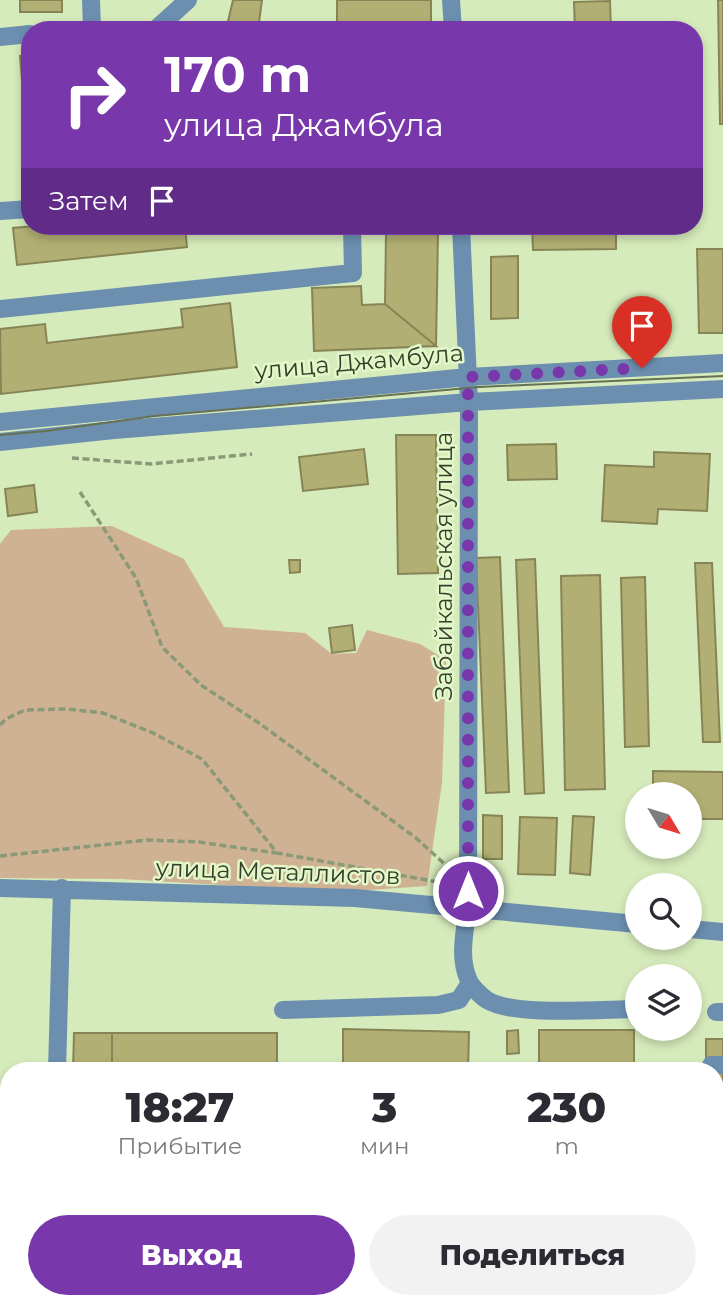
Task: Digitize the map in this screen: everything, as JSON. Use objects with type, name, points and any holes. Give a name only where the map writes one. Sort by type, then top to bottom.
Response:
[{"type":"street","points":[[91,0],[92,21]]},
{"type":"street","points":[[165,21],[188,0]]},
{"type":"street","points":[[451,0],[452,21]]},
{"type":"street","points":[[0,37],[21,35]]},
{"type":"street","points":[[0,211],[21,210]]},
{"type":"street","points":[[0,309],[353,273],[352,235]]},
{"type":"street","name":"Забайкальская улица","points":[[461,235],[469,402],[468,899],[462,951],[470,983]]},
{"type":"street","name":"улица Джамбула","points":[[0,422],[468,377],[723,363]]},
{"type":"street","name":"улица Джамбула","points":[[0,442],[114,430],[469,402],[723,389]]},
{"type":"street","name":"улица Металлистов","points":[[0,888],[468,899],[625,921]]},
{"type":"street","points":[[57,1062],[62,888]]},
{"type":"street","points":[[702,930],[723,932]]},
{"type":"street","points":[[283,1010],[439,1005],[459,1000],[470,983],[488,1001],[519,1009],[625,1009]]},
{"type":"path","points":[[72,458],[151,464],[252,454]]},
{"type":"path","points":[[80,492],[136,579],[162,647],[201,685],[259,723],[416,838],[456,875],[468,899]]},
{"type":"path","points":[[0,726],[6,719],[25,710],[66,709],[103,713],[153,733],[202,759],[277,853]]},
{"type":"path","points":[[0,856],[147,840],[199,842],[444,883],[468,899]]},
{"type":"shaded area","points":[[112,526],[184,559],[224,627],[305,633],[332,654],[356,653],[367,630],[420,644],[446,660],[442,783],[427,886],[340,892],[121,879],[0,878],[0,544],[11,530]]},
{"type":"building","points":[[20,0],[62,0],[62,12],[20,12]]},
{"type":"building","points":[[233,0],[262,0],[259,21],[228,21]]},
{"type":"building","points":[[337,0],[431,0],[431,21],[337,21]]},
{"type":"building","points":[[718,0],[723,0],[723,124],[720,124]]},
{"type":"building","points":[[610,1],[611,21],[575,21],[574,2]]},
{"type":"building","points":[[21,227],[21,235],[186,235],[187,247],[17,265],[13,228]]},
{"type":"building","points":[[386,235],[438,235],[436,346],[385,304]]},
{"type":"building","points":[[532,235],[616,235],[616,249],[533,250]]},
{"type":"building","points":[[697,249],[723,249],[723,333],[699,333]]},
{"type":"building","points":[[518,256],[518,318],[491,319],[491,257]]},
{"type":"building","points":[[361,286],[362,305],[385,304],[436,346],[314,351],[312,288]]},
{"type":"building","points":[[230,303],[237,367],[1,394],[0,329],[45,324],[47,343],[183,327],[181,309]]},
{"type":"building","points":[[396,435],[436,435],[438,573],[398,574]]},
{"type":"building","points":[[556,444],[557,479],[508,480],[507,445]]},
{"type":"building","points":[[364,449],[368,484],[303,491],[299,457]]},
{"type":"building","points":[[654,452],[710,454],[707,511],[658,509],[657,524],[602,521],[605,465],[654,467]]},
{"type":"building","points":[[34,485],[37,512],[8,516],[5,489]]},
{"type":"building","points":[[500,557],[509,792],[486,793],[476,558]]},
{"type":"building","points":[[535,559],[544,793],[525,794],[516,560]]},
{"type":"building","points":[[289,560],[300,560],[300,572],[290,573]]},
{"type":"building","points":[[695,563],[712,563],[720,742],[703,742]]},
{"type":"building","points":[[600,575],[605,789],[565,790],[561,576]]},
{"type":"building","points":[[645,577],[649,746],[625,747],[621,578]]},
{"type":"building","points":[[352,625],[355,650],[332,653],[329,628]]},
{"type":"building","points":[[653,771],[723,772],[723,819],[702,819],[702,782],[653,782]]},
{"type":"building","points":[[483,815],[502,816],[502,859],[483,859]]},
{"type":"building","points":[[573,816],[594,817],[590,875],[570,873]]},
{"type":"building","points":[[520,817],[557,818],[555,875],[518,874]]},
{"type":"building","points":[[343,1029],[469,1032],[468,1062],[343,1062]]},
{"type":"building","points":[[518,1030],[519,1053],[507,1054],[507,1031]]},
{"type":"building","points":[[539,1030],[625,1030],[625,1041],[634,1041],[634,1062],[539,1062]]},
{"type":"building","points":[[74,1033],[112,1033],[112,1062],[73,1062]]},
{"type":"building","points":[[112,1033],[277,1033],[277,1062],[112,1062]]},
{"type":"building","points":[[706,1039],[723,1039],[723,1059],[706,1059]]},
{"type":"tram line","points":[[0,435],[155,416],[479,387],[723,376]]},
{"type":"route","points":[[468,891],[468,377],[642,368]]}]
